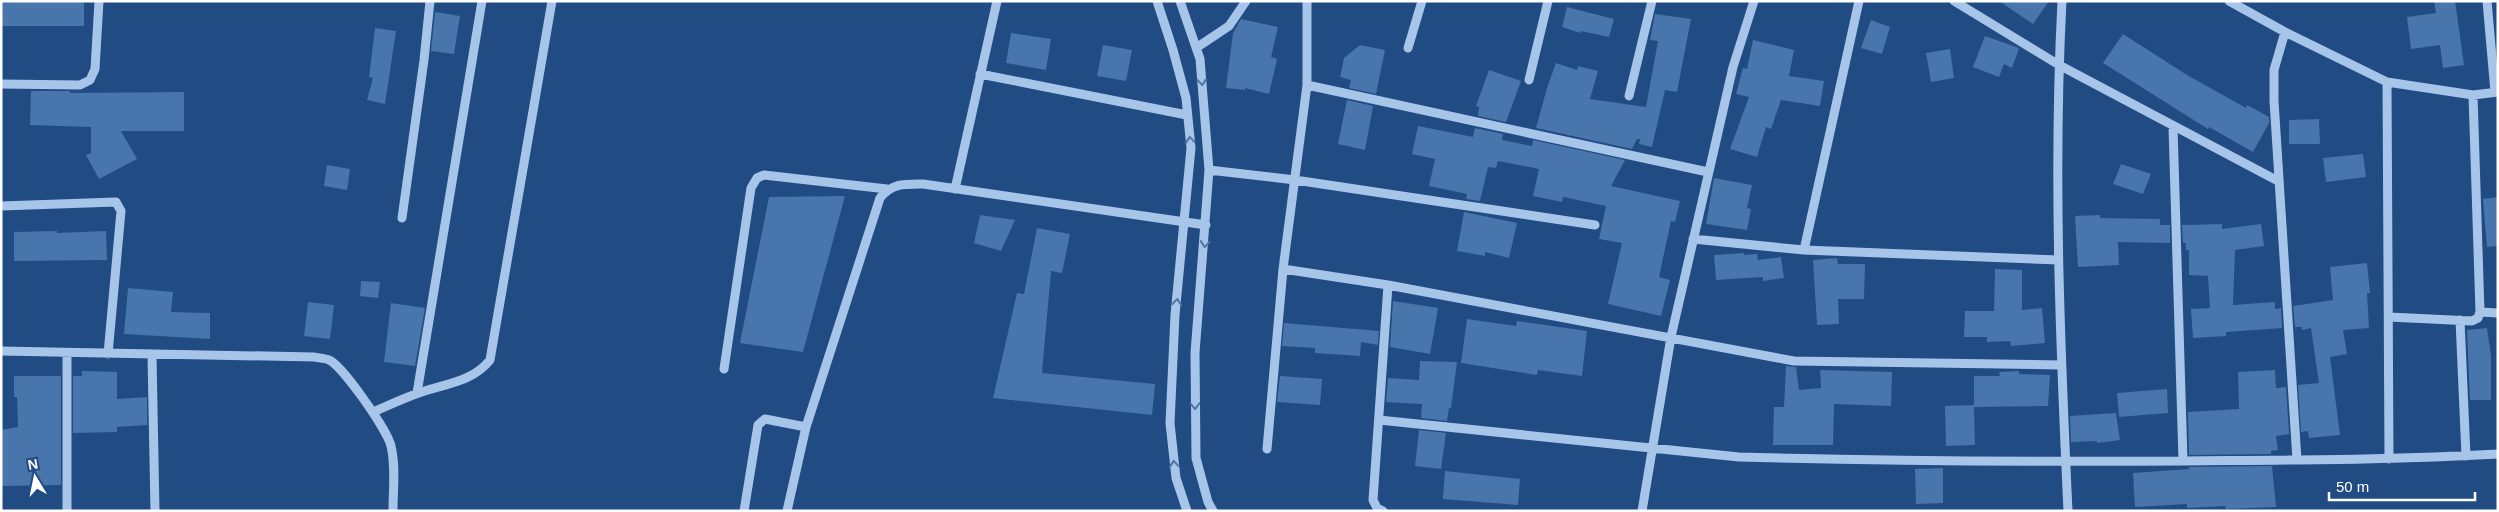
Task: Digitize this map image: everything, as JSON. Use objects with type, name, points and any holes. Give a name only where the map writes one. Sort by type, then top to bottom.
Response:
[{"type":"street","points":[[1,84],[80,85],[90,80],[96,69],[99,1]]},
{"type":"street","points":[[402,218],[424,60],[430,1]]},
{"type":"street","points":[[417,393],[482,1]]},
{"type":"street","points":[[372,412],[417,393],[468,378],[483,368],[490,360],[552,1]]},
{"type":"street","points":[[955,189],[997,1]]},
{"type":"street","points":[[1157,1],[1186,98],[1191,148],[1175,315],[1170,423],[1176,478],[1187,511]]},
{"type":"street","points":[[1180,1],[1200,59],[1209,170],[1195,352],[1196,458],[1208,502],[1213,511]]},
{"type":"street","points":[[1196,48],[1230,26],[1246,1]]},
{"type":"street","points":[[1267,448],[1283,269],[1307,85],[1307,1]]},
{"type":"street","points":[[1408,48],[1422,1]]},
{"type":"street","points":[[1529,80],[1548,1]]},
{"type":"street","points":[[1630,96],[1652,1]]},
{"type":"street","points":[[1642,511],[1671,337],[1733,67],[1754,1]]},
{"type":"street","points":[[1804,250],[1859,1]]},
{"type":"street","points":[[1954,1],[2059,65],[2278,181]]},
{"type":"street","points":[[2062,1],[2059,65],[2058,260],[2068,511]]},
{"type":"street","points":[[2229,1],[2285,32],[2387,82],[2473,95],[2496,92],[2487,1]]},
{"type":"street","points":[[2285,32],[2274,70],[2278,181],[2297,460]]},
{"type":"street","points":[[980,74],[1188,115]]},
{"type":"street","points":[[2387,82],[2389,459]]},
{"type":"street","points":[[1307,85],[1708,172]]},
{"type":"street","points":[[2389,316],[2472,321],[2478,318],[2480,312],[2473,95]]},
{"type":"street","points":[[2173,127],[2183,461]]},
{"type":"street","points":[[1209,170],[1295,180],[1595,225]]},
{"type":"street","points":[[724,369],[751,188],[757,178],[764,174],[887,189],[900,184],[923,184],[1206,225]]},
{"type":"street","points":[[787,511],[806,427],[880,198],[887,189]]},
{"type":"street","points":[[1,206],[116,202],[119,205],[121,211],[108,354]]},
{"type":"street","points":[[1693,239],[1804,250],[2058,260]]},
{"type":"street","points":[[1283,269],[1388,285],[1794,361],[2061,364]]},
{"type":"street","points":[[1383,511],[1377,508],[1373,500],[1388,285]]},
{"type":"street","points":[[2480,312],[2498,313]]},
{"type":"street","points":[[2460,320],[2466,456]]},
{"type":"street","points":[[1,351],[152,356],[314,358],[329,360],[339,367],[372,412],[391,443],[394,461],[393,511]]},
{"type":"street","points":[[66,511],[67,353]]},
{"type":"street","points":[[152,356],[155,511]]},
{"type":"street","points":[[744,511],[758,425],[765,419],[806,427]]},
{"type":"street","points":[[1379,420],[1758,457],[2066,462],[2389,459],[2498,454]]},
{"type":"building","points":[[1,1],[84,1],[84,26],[1,26]]},
{"type":"building","points":[[1999,1],[2049,1],[2033,24]]},
{"type":"building","points":[[2434,1],[2455,1],[2464,65],[2443,68],[2440,45],[2411,49],[2407,17],[2436,13]]},
{"type":"building","points":[[1567,7],[1614,19],[1609,37],[1581,31],[1580,33],[1562,27]]},
{"type":"building","points":[[435,12],[460,16],[454,54],[431,51]]},
{"type":"building","points":[[1655,14],[1691,19],[1677,92],[1665,90],[1652,147],[1639,144],[1640,139],[1637,139],[1632,149],[1536,128],[1556,63],[1577,70],[1578,66],[1598,71],[1590,99],[1646,107],[1658,41],[1650,40]]},
{"type":"building","points":[[1241,19],[1278,27],[1271,57],[1277,59],[1269,94],[1245,88],[1245,90],[1226,88],[1233,33]]},
{"type":"building","points":[[1871,20],[1890,27],[1882,54],[1861,48]]},
{"type":"building","points":[[375,28],[396,31],[385,104],[367,100],[373,78],[369,77]]},
{"type":"building","points":[[1011,33],[1051,39],[1046,70],[1006,63]]},
{"type":"building","points":[[2123,34],[2187,75],[2246,108],[2247,105],[2269,117],[2269,123],[2253,152],[2209,127],[2208,129],[2103,63]]},
{"type":"building","points":[[1985,36],[2019,48],[2012,68],[2004,64],[1999,77],[1973,67]]},
{"type":"building","points":[[1753,40],[1794,50],[1789,76],[1824,81],[1820,106],[1781,100],[1771,129],[1766,127],[1757,157],[1730,149],[1749,97],[1736,94],[1743,68],[1747,69]]},
{"type":"building","points":[[1103,45],[1132,50],[1126,81],[1097,76]]},
{"type":"building","points":[[1360,45],[1385,50],[1376,94],[1349,88],[1351,80],[1340,77],[1344,58]]},
{"type":"building","points":[[1950,49],[1954,78],[1931,82],[1926,53]]},
{"type":"building","points":[[1489,70],[1521,81],[1506,122],[1478,116],[1479,107],[1476,106]]},
{"type":"building","points":[[31,91],[70,91],[70,93],[184,92],[184,131],[121,131],[137,159],[99,179],[86,155],[91,153],[91,127],[30,125]]},
{"type":"building","points":[[1347,100],[1373,106],[1365,150],[1338,144]]},
{"type":"building","points":[[2319,119],[2320,144],[2289,144],[2289,120]]},
{"type":"building","points":[[1418,126],[1473,137],[1475,128],[1503,134],[1502,140],[1532,146],[1533,140],[1625,160],[1611,186],[1680,201],[1675,222],[1671,221],[1659,277],[1670,280],[1661,316],[1608,304],[1622,243],[1599,239],[1606,206],[1563,197],[1562,202],[1533,196],[1539,169],[1498,161],[1496,168],[1488,167],[1480,201],[1466,199],[1467,194],[1429,186],[1435,159],[1412,154]]},
{"type":"building","points":[[2363,154],[2366,177],[2326,182],[2323,158]]},
{"type":"building","points":[[2121,164],[2151,174],[2143,194],[2113,184]]},
{"type":"building","points":[[327,165],[350,169],[347,190],[324,186]]},
{"type":"building","points":[[1714,178],[1752,185],[1747,208],[1751,209],[1747,230],[1706,224]]},
{"type":"building","points":[[845,196],[803,352],[740,343],[769,197]]},
{"type":"building","points":[[2498,197],[2498,246],[2487,247],[2483,199]]},
{"type":"building","points":[[1464,212],[1517,223],[1509,258],[1485,252],[1485,256],[1457,251]]},
{"type":"building","points":[[980,215],[1015,220],[1001,251],[974,243]]},
{"type":"building","points":[[2100,215],[2100,218],[2160,219],[2160,225],[2170,225],[2170,243],[2118,242],[2119,265],[2078,267],[2075,216]]},
{"type":"building","points":[[2222,224],[2222,229],[2261,224],[2264,246],[2235,250],[2233,305],[2275,302],[2275,309],[2281,308],[2282,328],[2226,332],[2226,336],[2193,338],[2191,309],[2210,308],[2208,276],[2189,275],[2189,250],[2186,250],[2186,243],[2183,243],[2182,225]]},
{"type":"building","points":[[1037,228],[1070,234],[1062,273],[1051,271],[1042,373],[1155,384],[1152,415],[993,398],[1017,293],[1024,294]]},
{"type":"building","points":[[57,231],[57,233],[106,231],[107,260],[14,261],[14,232]]},
{"type":"building","points":[[1744,253],[1744,255],[1757,254],[1758,260],[1781,257],[1784,278],[1763,281],[1763,277],[1716,280],[1714,255]]},
{"type":"building","points":[[1837,258],[1838,264],[1865,264],[1864,299],[1838,299],[1839,324],[1817,325],[1813,260]]},
{"type":"building","points":[[2367,263],[2370,293],[2367,293],[2369,328],[2343,330],[2347,354],[2330,357],[2340,435],[2309,438],[2308,431],[2301,432],[2298,385],[2319,383],[2311,328],[2302,330],[2302,327],[2295,327],[2293,306],[2333,300],[2330,267]]},
{"type":"building","points":[[1995,269],[2022,270],[2022,310],[2042,308],[2045,343],[2011,346],[2010,341],[1987,342],[1987,337],[1964,337],[1965,311],[1994,311]]},
{"type":"building","points":[[361,281],[380,282],[378,298],[360,296]]},
{"type":"building","points":[[128,288],[173,292],[171,312],[210,313],[210,339],[124,334]]},
{"type":"building","points":[[1393,301],[1438,308],[1430,354],[1390,347]]},
{"type":"building","points":[[308,302],[334,305],[330,339],[304,336]]},
{"type":"building","points":[[391,303],[425,308],[415,366],[384,362]]},
{"type":"building","points":[[1467,319],[1516,326],[1517,321],[1587,331],[1582,376],[1538,370],[1537,375],[1461,363]]},
{"type":"building","points":[[1284,323],[1379,331],[1378,345],[1361,342],[1360,356],[1315,353],[1315,348],[1282,346]]},
{"type":"building","points":[[2487,328],[2491,356],[2491,400],[2470,400],[2467,330]]},
{"type":"building","points":[[1420,361],[1457,362],[1451,408],[1449,408],[1447,421],[1421,418],[1422,404],[1386,402],[1388,378],[1419,380]]},
{"type":"building","points":[[1786,366],[1796,367],[1799,390],[1821,388],[1820,370],[1892,372],[1891,406],[1834,404],[1833,445],[1773,445],[1774,407],[1784,407]]},
{"type":"building","points":[[2275,370],[2276,388],[2286,387],[2289,434],[2276,436],[2278,450],[2271,451],[2271,454],[2189,455],[2188,412],[2239,409],[2238,372]]},
{"type":"building","points":[[82,371],[117,372],[117,399],[147,397],[147,425],[117,427],[117,432],[73,433],[73,376],[82,376]]},
{"type":"building","points":[[2019,371],[2019,374],[2050,375],[2048,406],[1974,407],[1974,376],[2000,376],[1999,372]]},
{"type":"building","points":[[14,376],[61,376],[61,485],[1,486],[1,430],[18,427],[17,397],[14,397]]},
{"type":"building","points":[[1280,376],[1322,379],[1320,405],[1277,402]]},
{"type":"building","points":[[2167,389],[2168,413],[2119,417],[2117,393]]},
{"type":"building","points":[[1974,405],[1975,445],[1946,446],[1945,406]]},
{"type":"building","points":[[2116,413],[2120,440],[2097,443],[2097,441],[2071,442],[2070,416]]},
{"type":"building","points":[[1419,430],[1446,433],[1441,469],[1415,466]]},
{"type":"building","points":[[2272,466],[2276,507],[2226,509],[2225,506],[2187,508],[2187,504],[2135,507],[2133,473],[2189,469],[2189,467]]},
{"type":"building","points":[[1943,468],[1943,503],[1916,504],[1915,469]]},
{"type":"building","points":[[1445,471],[1520,479],[1518,505],[1443,499]]}]
